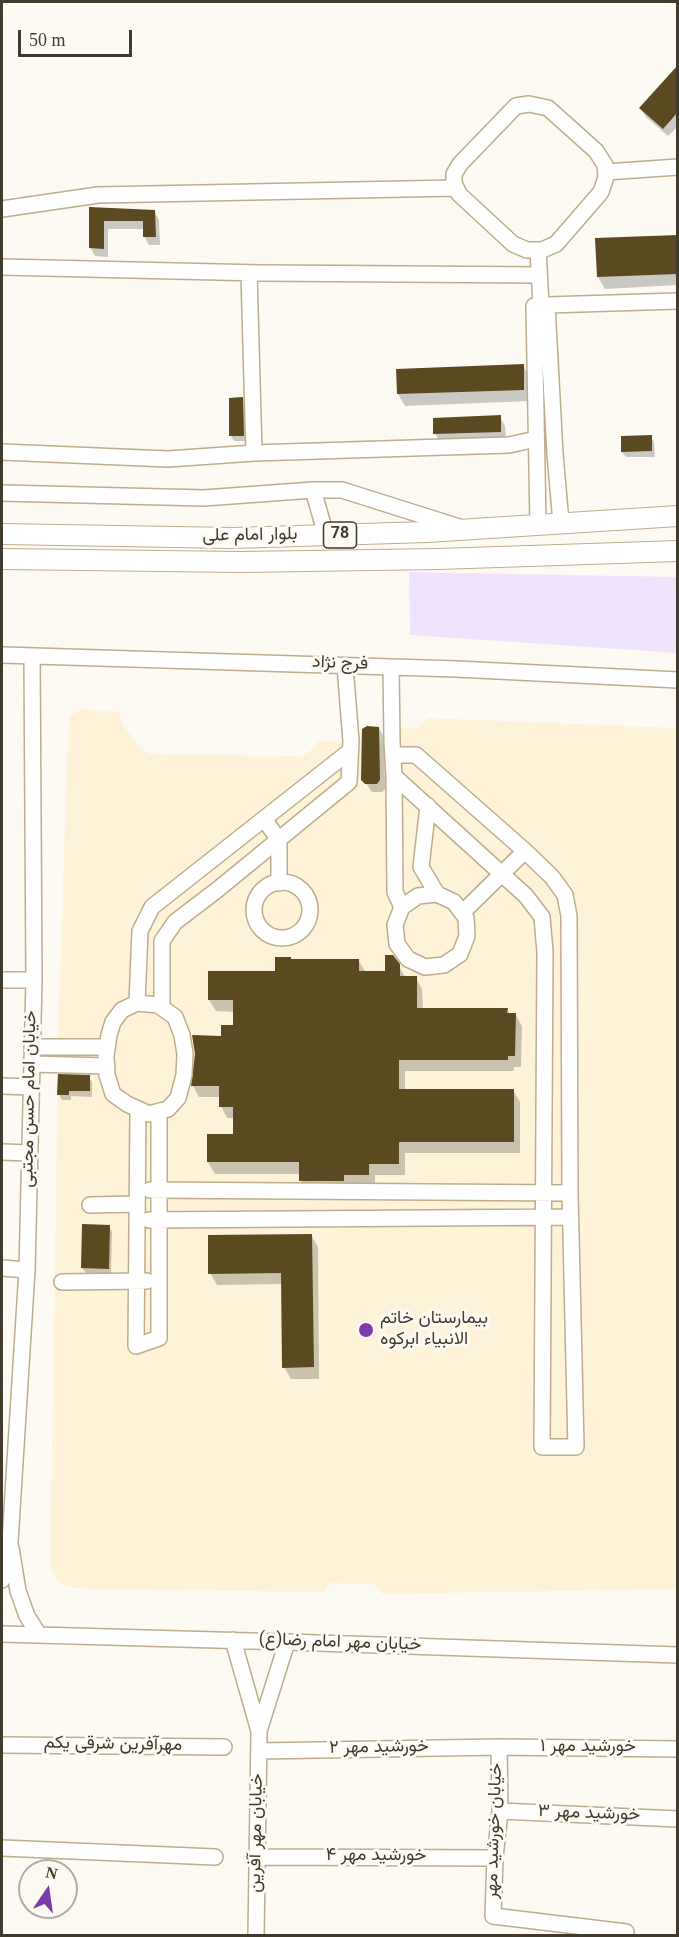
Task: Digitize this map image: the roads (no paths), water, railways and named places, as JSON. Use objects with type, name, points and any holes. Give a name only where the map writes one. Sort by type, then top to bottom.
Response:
[{"type":"main road","name":"بلوار امام علی","points":[[2,534],[233,538],[389,534],[678,516]]},
{"type":"main road","points":[[389,534],[391,560]]},
{"type":"main road","name":"بلوار امام علی","points":[[2,559],[241,562],[671,552]]},
{"type":"street","points":[[529,104],[548,108],[596,151],[605,165],[606,172],[601,192],[556,244],[538,250],[527,250],[513,244],[459,194],[454,183],[454,174],[460,164],[516,105],[529,104]]},
{"type":"street","points":[[606,172],[678,167]]},
{"type":"street","points":[[2,208],[99,195],[456,188]]},
{"type":"street","points":[[538,250],[561,523]]},
{"type":"street","points":[[2,267],[249,273],[539,275]]},
{"type":"street","points":[[249,273],[254,453]]},
{"type":"street","points":[[538,525],[534,306],[678,301]]},
{"type":"street","points":[[2,452],[168,459],[254,453],[509,445],[536,439]]},
{"type":"street","points":[[313,490],[326,535]]},
{"type":"street","points":[[2,493],[204,498],[342,490],[468,530]]},
{"type":"street","name":"فرج نژاد","points":[[2,655],[391,667],[678,680]]},
{"type":"street","name":"خیابان امام حسن مجتبی","points":[[32,656],[34,980],[27,1270],[7,1491],[10,1542],[18,1591],[27,1616],[39,1635]]},
{"type":"street","points":[[162,1008],[162,941],[174,922],[217,890],[349,782],[350,751],[345,666]]},
{"type":"street","points":[[391,667],[395,892],[402,907]]},
{"type":"street","points":[[137,1004],[140,931],[152,907],[350,751]]},
{"type":"street","points":[[393,755],[416,755],[525,851],[552,877],[565,894],[569,916],[570,1217],[576,1447],[542,1447],[545,952],[542,917],[526,896],[394,776]]},
{"type":"street","points":[[428,806],[421,867],[437,894]]},
{"type":"street","points":[[264,819],[279,840],[279,884]]},
{"type":"street","points":[[462,913],[525,851]]},
{"type":"street","points":[[202,867],[217,890]]},
{"type":"street","points":[[437,894],[454,902],[466,918],[467,936],[460,954],[444,965],[425,967],[408,959],[397,944],[395,925],[402,907],[418,896],[437,894]]},
{"type":"street","points":[[2,980],[34,980]]},
{"type":"street","points":[[137,1004],[158,1005],[162,1008],[174,1017],[182,1035],[185,1054],[184,1075],[178,1098],[168,1109],[149,1114],[127,1104],[113,1094],[107,1066],[107,1047],[113,1022],[122,1010],[137,1004]]},
{"type":"street","points":[[32,1047],[107,1047]]},
{"type":"street","points":[[32,1064],[107,1066]]},
{"type":"street","points":[[2,1086],[30,1087]]},
{"type":"street","points":[[138,1109],[136,1346],[159,1338],[159,1111]]},
{"type":"street","points":[[2,1152],[30,1153]]},
{"type":"street","points":[[90,1205],[159,1191],[570,1192]]},
{"type":"street","points":[[137,1220],[570,1217]]},
{"type":"street","points":[[2,1268],[27,1270]]},
{"type":"street","points":[[62,1282],[159,1281]]},
{"type":"street","name":"خیابان امام حسن مجتبی","points":[[2,1580],[10,1542]]},
{"type":"street","name":"خیابان مهر امام رضا(ع)","points":[[2,1634],[678,1655]]},
{"type":"street","name":"خیابان مهر آفرین","points":[[233,1640],[259,1731],[256,1935]]},
{"type":"street","name":"خیابان مهر آفرین","points":[[259,1731],[287,1642]]},
{"type":"street","name":"مهرآفرین شرقی یکم","points":[[2,1745],[224,1747]]},
{"type":"street","name":"خورشید مهر ۲","points":[[259,1750],[499,1747]]},
{"type":"street","name":"خورشید مهر ۱","points":[[499,1747],[678,1749]]},
{"type":"street","name":"خیابان خورشید مهر","points":[[499,1747],[500,1811],[495,1858],[493,1916],[626,1932]]},
{"type":"street","name":"خورشید مهر ۳","points":[[500,1811],[678,1819]]},
{"type":"street","points":[[2,1848],[215,1857]]},
{"type":"street","name":"خورشید مهر ۴","points":[[258,1857],[495,1858]]},
{"type":"place","name":"بیمارستان خاتم الانبیاء ابرکوه","points":[[366,1330]]}]
